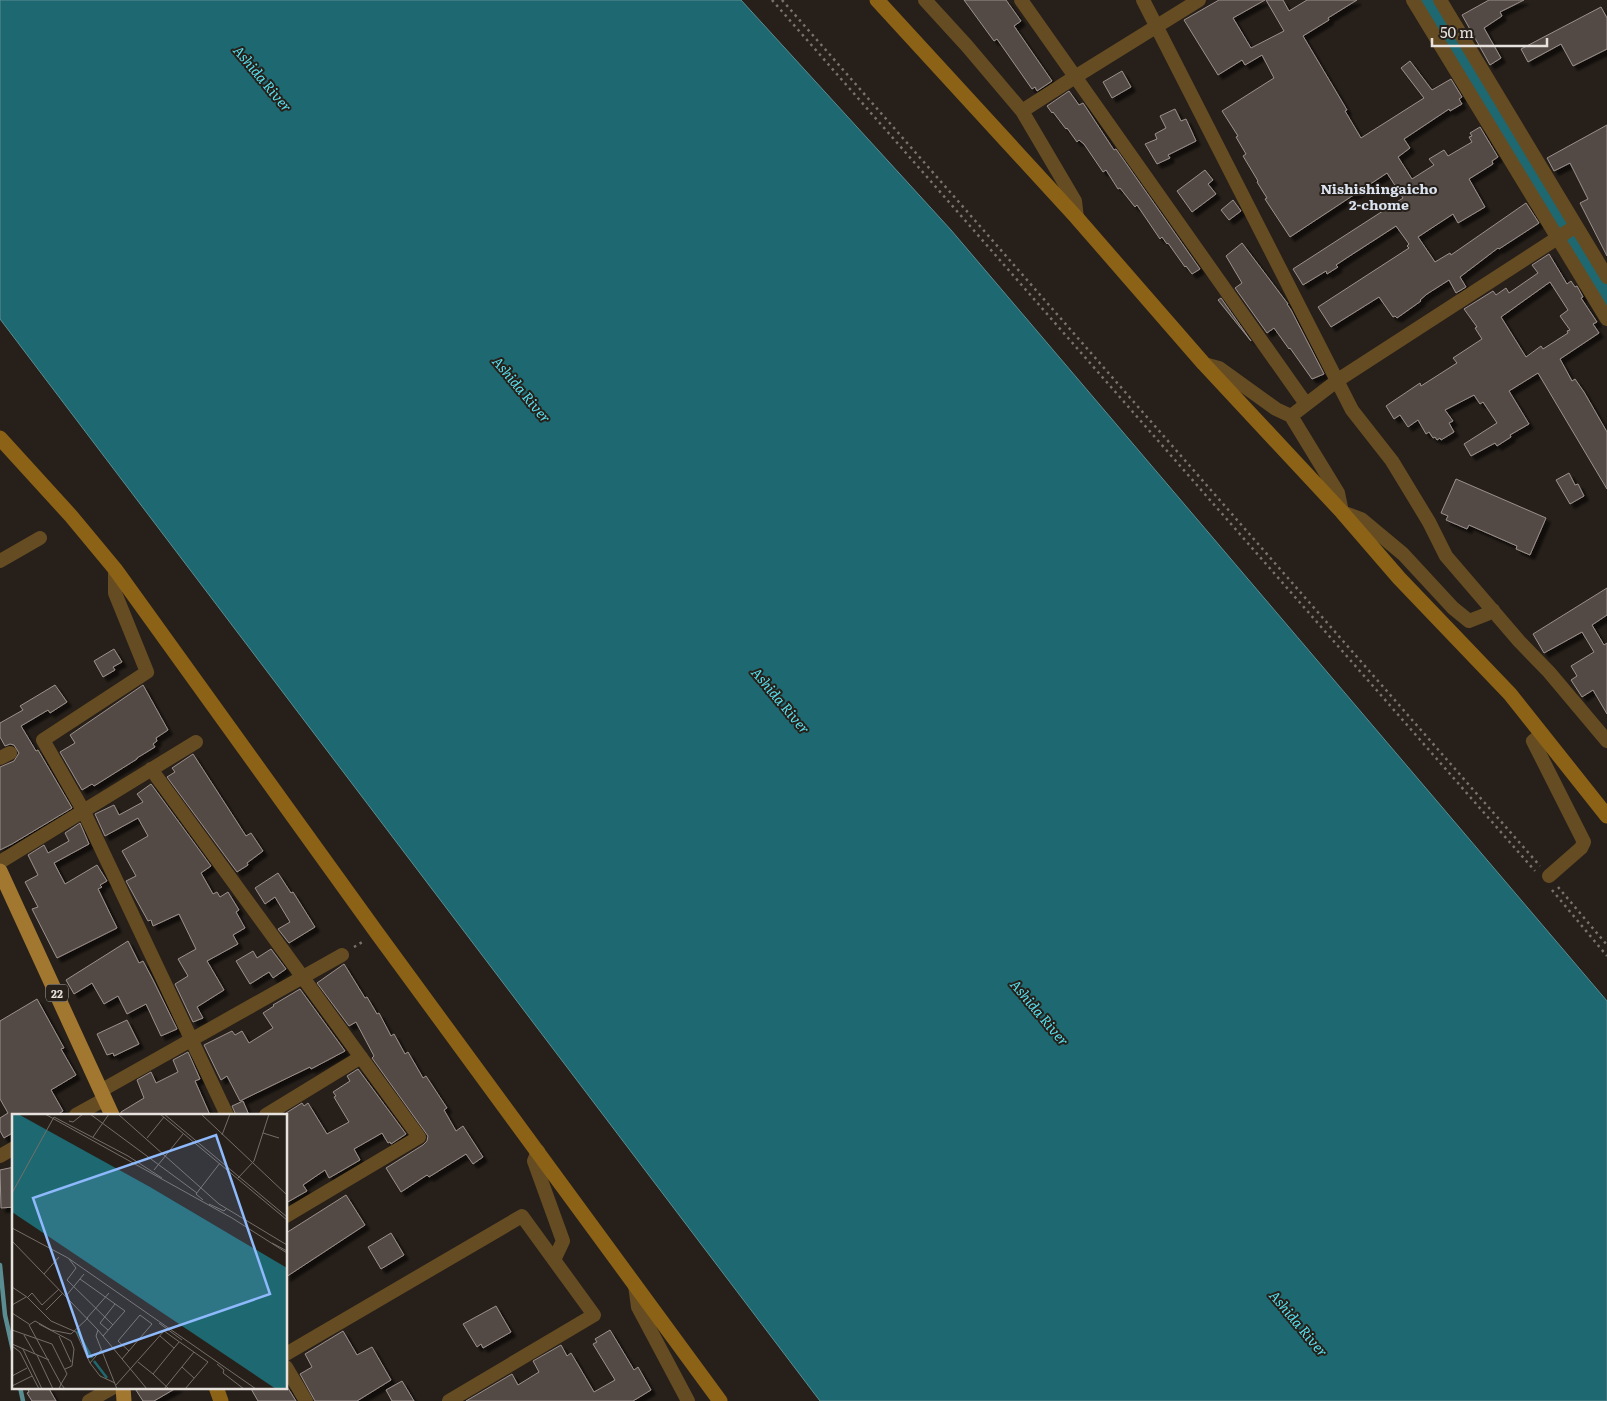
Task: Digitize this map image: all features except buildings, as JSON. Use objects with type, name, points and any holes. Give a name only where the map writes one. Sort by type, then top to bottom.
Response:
[{"type":"main road","name":"22","points":[[0,871],[112,1114]]},
{"type":"main road","points":[[123,1388],[124,1401]]},
{"type":"street","points":[[878,0],[1078,218],[1204,364],[1342,512],[1399,578],[1510,694],[1607,816]]},
{"type":"street","points":[[925,0],[1022,111],[1075,201],[1078,218]]},
{"type":"street","points":[[1021,0],[1306,404]]},
{"type":"street","points":[[1143,0],[1352,410],[1392,461],[1429,522],[1446,556],[1519,641],[1549,672],[1607,741]]},
{"type":"street","points":[[1022,111],[1199,0]]},
{"type":"street","points":[[1412,0],[1567,232],[1607,277]]},
{"type":"street","points":[[1440,0],[1567,232],[1607,319]]},
{"type":"street","points":[[1291,416],[1338,380],[1567,232]]},
{"type":"street","points":[[1204,364],[1219,368],[1276,409],[1291,416],[1338,493],[1342,512]]},
{"type":"street","points":[[0,438],[71,516],[115,569],[377,933],[720,1401]]},
{"type":"street","points":[[1342,512],[1361,519],[1403,554],[1453,608],[1469,621],[1493,610]]},
{"type":"street","points":[[0,561],[40,538]]},
{"type":"street","points":[[115,569],[115,593],[147,672],[43,740],[83,810],[228,1114]]},
{"type":"street","points":[[1542,734],[1533,741],[1584,842],[1581,848],[1544,876]]},
{"type":"street","points":[[0,862],[196,742]]},
{"type":"street","points":[[151,769],[419,1137],[288,1215]]},
{"type":"street","points":[[77,1114],[104,1094],[192,1040],[342,955]]},
{"type":"street","points":[[268,1114],[360,1057]]},
{"type":"street","points":[[0,1156],[12,1149]]},
{"type":"street","points":[[538,1151],[534,1162],[563,1241],[554,1260]]},
{"type":"street","points":[[288,1353],[522,1216],[594,1315],[449,1401]]},
{"type":"street","points":[[635,1285],[638,1308],[683,1399]]},
{"type":"street","points":[[288,1370],[306,1401]]},
{"type":"street","points":[[90,1401],[112,1388]]},
{"type":"street","points":[[216,1388],[221,1401]]},
{"type":"path","points":[[772,0],[1544,876],[1607,945]]},
{"type":"path","points":[[782,0],[1544,876]]},
{"type":"path","points":[[1552,890],[1607,956]]},
{"type":"path","points":[[342,955],[377,933]]},
{"type":"water","name":"Ashida River","points":[[0,0],[741,0],[951,230],[1607,1001],[1607,1401],[820,1401],[0,319]]},
{"type":"waterway","points":[[1425,0],[1607,300]]},
{"type":"waterway","points":[[0,1265],[5,1315],[12,1346]]},
{"type":"waterway","points":[[20,1388],[23,1401]]},
{"type":"district","name":"Nishishingaicho 2-chome","points":[[1379,196]]}]
